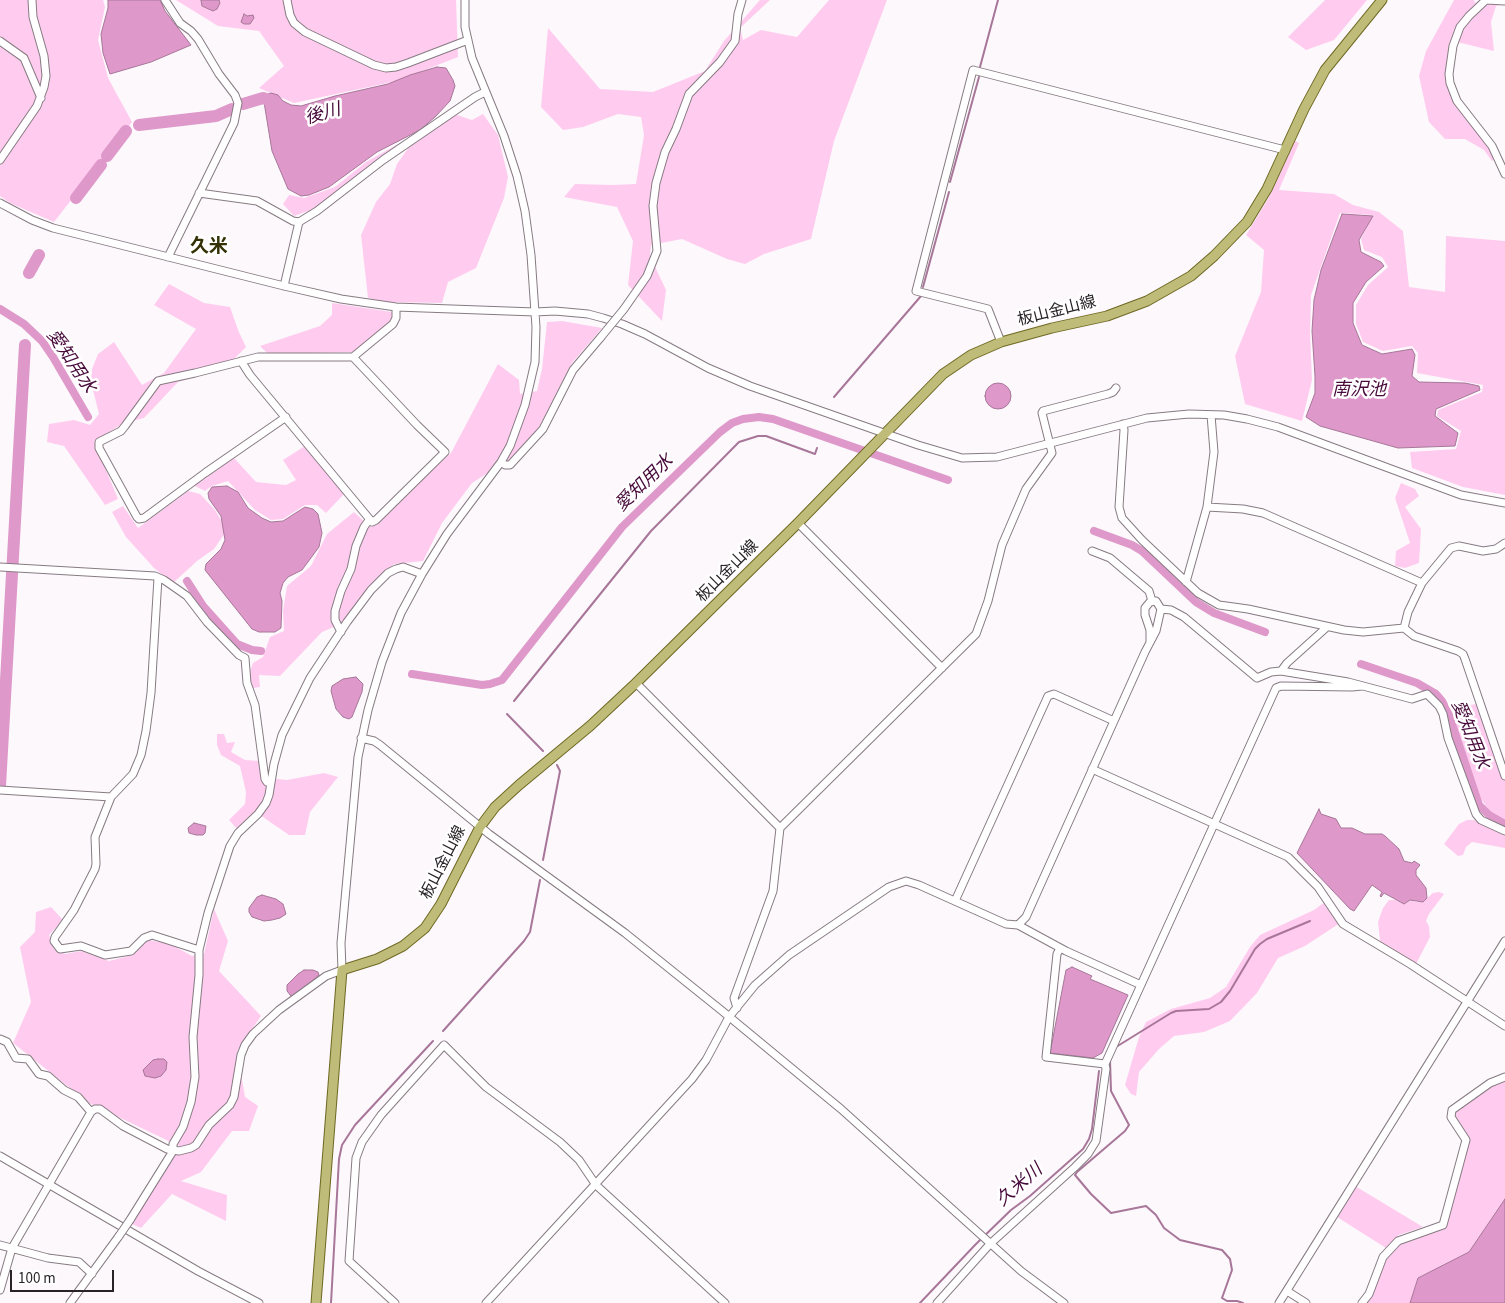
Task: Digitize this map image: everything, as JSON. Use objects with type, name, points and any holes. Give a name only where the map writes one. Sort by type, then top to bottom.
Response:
[{"type":"main road","name":"板山金山線","points":[[342,970],[377,959],[403,946],[425,928],[445,897],[480,826],[495,807],[518,785],[590,726],[636,683],[887,434],[943,374],[971,355],[1001,342],[1107,316],[1148,301],[1191,276],[1214,256],[1247,222],[1267,189],[1304,109],[1325,70],[1382,0]]},
{"type":"main road","points":[[316,1303],[342,970]]},
{"type":"street","points":[[0,160],[41,98],[46,76],[44,56],[33,17],[32,0]]},
{"type":"street","points":[[165,0],[180,23],[198,39],[219,74],[235,95],[238,103],[234,123],[168,257]]},
{"type":"street","points":[[287,0],[294,23],[305,32],[368,62],[386,68],[408,63],[468,40]]},
{"type":"street","points":[[0,1290],[12,1248],[91,1112],[95,1109],[100,1109],[122,1126],[173,1151],[191,1148],[196,1144],[208,1125],[230,1105],[234,1097],[243,1050],[253,1034],[263,1023],[326,976],[342,970],[341,943],[355,785],[362,738],[382,662],[401,613],[422,574],[448,534],[501,462],[510,446],[519,426],[530,384],[535,353],[535,312],[531,255],[525,210],[517,176],[504,136],[472,58],[465,27],[465,0]]},
{"type":"street","points":[[501,462],[510,465],[543,429],[573,370],[624,309],[647,276],[657,251],[653,206],[656,183],[665,152],[689,94],[720,62],[735,41],[738,14],[742,0]]},
{"type":"street","points":[[1505,1],[1487,0],[1460,27],[1453,46],[1449,74],[1450,83],[1457,101],[1492,146],[1505,174]]},
{"type":"street","points":[[0,41],[24,58],[41,98]]},
{"type":"street","points":[[1001,342],[988,309],[916,291],[973,70],[1271,146],[1285,152]]},
{"type":"street","points":[[199,193],[257,201],[293,221],[299,222],[317,211],[383,160],[485,92]]},
{"type":"street","points":[[0,203],[32,220],[53,228],[334,297],[396,307],[588,314],[622,324],[645,334],[722,375],[750,386],[952,456],[972,459],[997,457],[1123,424],[1167,415],[1210,415],[1241,418],[1278,427],[1461,495],[1505,503]]},
{"type":"street","points":[[284,286],[299,222]]},
{"type":"street","points":[[286,417],[212,467],[144,518],[139,519],[99,448],[100,442],[125,426],[158,381],[195,374],[258,357],[353,357],[393,324],[396,318],[396,307]]},
{"type":"street","points":[[341,632],[335,620],[335,610],[351,569],[360,535],[369,520],[372,522],[376,520],[445,452],[353,357]]},
{"type":"street","points":[[241,361],[250,375],[372,522]]},
{"type":"street","points":[[737,1008],[734,998],[773,891],[780,828],[976,634],[988,601],[1002,545],[1026,489],[1052,453],[1042,413],[1043,410],[1100,396],[1113,392],[1116,388]]},
{"type":"street","points":[[1186,582],[1207,507],[1214,452],[1210,415]]},
{"type":"street","points":[[1123,424],[1119,507],[1122,518],[1186,582],[1198,593],[1219,605],[1239,607],[1327,627],[1363,632],[1404,628],[1414,636],[1463,654],[1505,776]]},
{"type":"street","points":[[1207,507],[1243,509],[1263,513],[1422,583]]},
{"type":"street","points":[[798,523],[942,668]]},
{"type":"street","points":[[1404,628],[1408,612],[1422,583],[1452,548],[1459,546],[1490,551],[1501,547],[1505,543]]},
{"type":"street","points":[[1092,551],[1110,558],[1149,591],[1152,601]]},
{"type":"street","points":[[0,567],[155,576],[187,596],[226,642],[239,655],[245,658],[247,683],[255,705],[265,779],[271,783]]},
{"type":"street","points":[[70,1303],[130,1220],[173,1151],[173,1144],[187,1114],[195,1077],[193,1037],[202,932],[230,846],[238,833],[262,809],[269,795],[274,764],[282,735],[310,678],[371,590],[388,573],[396,569],[403,567],[422,574]]},
{"type":"street","points":[[158,578],[151,693],[146,731],[140,755],[133,774],[111,797],[95,837],[95,869],[74,910],[54,941],[56,946],[64,949],[81,946],[99,954],[114,954],[131,951],[144,938],[152,934],[199,950]]},
{"type":"street","points":[[1018,925],[1026,918],[1156,631],[1161,610],[1159,604],[1152,601]]},
{"type":"street","points":[[1150,642],[1150,630],[1144,611],[1146,605],[1152,601]]},
{"type":"street","points":[[1161,610],[1177,612],[1257,678],[1271,672],[1281,671],[1348,682],[1412,699],[1427,694],[1439,706],[1448,738],[1476,814],[1481,820],[1505,831]]},
{"type":"street","points":[[1281,671],[1287,663],[1327,627]]},
{"type":"street","points":[[636,683],[780,828]]},
{"type":"street","points":[[937,1303],[989,1243],[1075,1167],[1092,1148],[1098,1134],[1105,1064],[1276,688],[1281,686],[1362,686]]},
{"type":"street","points":[[955,901],[1048,696],[1054,694],[1114,721]]},
{"type":"street","points":[[362,738],[374,741],[380,745],[480,826],[626,933],[841,1109],[1021,1271],[1064,1303]]},
{"type":"street","points":[[1092,770],[1288,857],[1318,887],[1343,924],[1410,964],[1505,1026]]},
{"type":"street","points":[[0,790],[111,797]]},
{"type":"street","points":[[486,1303],[692,1080],[706,1060],[729,1017],[755,985],[789,955],[889,887],[901,882],[910,882],[1006,924],[1018,925],[1060,948],[1142,985]]},
{"type":"street","points":[[1279,1303],[1505,940]]},
{"type":"street","points":[[1060,948],[1057,954],[1046,1057],[1105,1064]]},
{"type":"street","points":[[0,1039],[7,1042],[16,1058],[28,1059],[39,1074],[48,1076],[64,1090],[78,1097],[91,1112]]},
{"type":"street","points":[[395,1303],[349,1261],[356,1158],[362,1142],[381,1115],[444,1045],[486,1087],[560,1142],[579,1160],[596,1185],[725,1303]]},
{"type":"street","points":[[1362,1303],[1369,1294],[1383,1257],[1398,1241],[1443,1225],[1466,1140],[1451,1117],[1452,1110],[1490,1083],[1505,1077]]},
{"type":"street","points":[[0,1156],[198,1271],[259,1303]]},
{"type":"street","points":[[0,1245],[48,1258],[79,1262],[92,1274]]},
{"type":"street","points":[[1287,1291],[1306,1303]]},
{"type":"shaded area","points":[[0,0],[103,0],[105,7],[98,40],[108,78],[132,122],[54,222],[10,203],[0,196]]},
{"type":"shaded area","points":[[176,0],[456,0],[458,57],[397,81],[294,103],[259,88],[284,66],[259,31],[218,26]]},
{"type":"shaded area","points":[[760,0],[770,0],[740,28],[743,40],[761,30],[797,37],[829,0],[887,0],[834,141],[811,239],[764,254],[745,264],[727,259],[682,239],[651,245],[650,256],[666,290],[662,321],[628,285],[633,241],[617,207],[564,197],[575,184],[636,184],[644,135],[641,117],[618,114],[583,127],[563,130],[541,107],[548,28],[600,89],[653,92],[705,71],[724,41]]},
{"type":"shaded area","points":[[1325,0],[1367,0],[1334,40],[1306,50],[1288,37]]},
{"type":"shaded area","points":[[1454,0],[1474,0],[1475,3],[1480,0],[1505,0],[1505,4],[1496,6],[1491,22],[1494,51],[1453,41],[1448,80],[1495,158],[1492,161],[1484,150],[1465,139],[1445,139],[1429,122],[1419,76],[1426,51]]},
{"type":"shaded area","points":[[448,112],[472,120],[483,114],[498,135],[508,177],[504,198],[476,268],[448,282],[442,303],[386,302],[368,298],[361,235],[376,202],[390,184],[397,164],[409,147],[405,142],[317,208],[294,216],[283,204],[289,195],[304,198],[335,187],[366,162],[407,139],[430,129]]},
{"type":"shaded area","points":[[1295,141],[1299,143],[1279,190],[1334,194],[1353,205],[1379,212],[1403,231],[1409,287],[1445,292],[1446,236],[1505,241],[1505,495],[1463,487],[1412,468],[1410,452],[1456,449],[1461,431],[1437,416],[1438,410],[1482,392],[1483,385],[1417,373],[1418,353],[1412,346],[1383,351],[1363,342],[1356,324],[1356,305],[1368,285],[1388,267],[1382,257],[1364,250],[1361,239],[1373,215],[1340,213],[1311,295],[1312,380],[1302,421],[1245,404],[1235,356],[1261,292],[1264,250],[1246,235],[1268,199]]},
{"type":"shaded area","points":[[169,284],[204,303],[230,307],[246,347],[224,369],[178,382],[144,418],[124,423],[94,441],[118,499],[105,505],[64,446],[47,442],[49,424],[74,420],[90,425],[99,414],[91,382],[92,369],[98,354],[114,342],[142,385],[164,373],[196,329],[154,305]]},
{"type":"shaded area","points":[[332,303],[392,312],[392,322],[356,352],[268,354],[260,346],[320,326],[332,315]]},
{"type":"shaded area","points":[[562,321],[602,328],[572,363],[539,427],[513,457],[472,483],[442,523],[423,561],[394,564],[369,586],[343,623],[322,632],[280,676],[259,675],[260,687],[253,688],[249,674],[253,663],[263,657],[270,637],[284,631],[283,611],[287,586],[311,566],[327,534],[354,512],[370,527],[451,453],[498,364],[519,380],[520,394],[537,391],[542,369],[547,322]]},
{"type":"shaded area","points":[[305,446],[344,494],[326,513],[317,505],[305,505],[283,519],[271,520],[255,510],[228,481],[212,486],[205,491],[193,485],[234,458],[256,482],[286,485],[296,480],[283,460]]},
{"type":"shaded area","points":[[1401,483],[1415,489],[1419,496],[1405,507],[1421,529],[1419,563],[1405,568],[1395,566],[1396,551],[1410,543],[1395,498]]},
{"type":"shaded area","points":[[188,491],[200,494],[215,510],[227,530],[214,549],[197,561],[173,583],[154,568],[126,537],[112,512],[123,506],[138,528]]},
{"type":"shaded area","points":[[1477,704],[1505,779],[1505,820],[1490,812],[1479,796],[1454,721],[1458,712],[1470,705]]},
{"type":"shaded area","points":[[217,734],[224,734],[227,743],[235,742],[231,752],[245,760],[259,761],[268,778],[287,780],[324,773],[338,777],[310,812],[305,835],[289,835],[260,815],[249,817],[238,830],[229,820],[245,804],[246,792],[240,766],[221,755],[217,745]]},
{"type":"shaded area","points":[[1467,820],[1474,820],[1505,833],[1505,848],[1472,842],[1466,847],[1463,855],[1458,856],[1444,844],[1459,824]]},
{"type":"shaded area","points":[[1439,892],[1444,894],[1426,921],[1429,926],[1430,937],[1416,964],[1380,941],[1378,922],[1383,908],[1389,900],[1395,900],[1404,904],[1410,900],[1423,902],[1433,893]]},
{"type":"shaded area","points":[[1325,902],[1340,923],[1305,946],[1278,958],[1257,993],[1230,1021],[1204,1032],[1174,1036],[1159,1049],[1139,1072],[1136,1096],[1131,1094],[1125,1085],[1139,1037],[1146,1022],[1171,1009],[1210,998],[1226,987],[1250,947],[1260,935],[1314,910]]},
{"type":"shaded area","points":[[51,907],[63,920],[49,935],[54,949],[65,954],[81,951],[109,961],[133,955],[148,940],[170,944],[192,956],[204,954],[214,909],[228,941],[219,971],[261,1016],[237,1051],[245,1097],[258,1106],[249,1131],[232,1131],[201,1172],[181,1181],[227,1195],[226,1221],[172,1194],[141,1228],[132,1224],[179,1146],[89,1103],[13,1043],[31,1002],[20,947],[35,932],[36,912]]},
{"type":"shaded area","points":[[1505,1080],[1505,1199],[1469,1252],[1418,1278],[1410,1303],[1365,1303],[1385,1258],[1399,1242],[1445,1227],[1468,1142],[1453,1113],[1493,1085]]},
{"type":"shaded area","points":[[1355,1186],[1423,1227],[1399,1235],[1386,1248],[1337,1217]]},
{"type":"water","points":[[108,0],[160,0],[165,11],[191,45],[151,62],[110,74],[103,53],[101,34],[108,8]]},
{"type":"water","points":[[201,0],[219,0],[220,3],[217,9],[213,11],[202,6]]},
{"type":"water","points":[[244,14],[247,16],[253,15],[254,18],[250,24],[241,22]]},
{"type":"water","points":[[437,67],[446,68],[455,86],[450,101],[420,130],[377,152],[329,187],[301,196],[288,189],[272,151],[263,96],[271,93],[278,95],[283,101],[291,105],[301,106],[388,84]]},
{"type":"water","name":"南沢池","points":[[1342,214],[1373,216],[1359,240],[1361,252],[1381,262],[1384,266],[1366,282],[1353,303],[1353,323],[1362,345],[1382,354],[1412,349],[1415,355],[1412,376],[1419,382],[1465,383],[1479,386],[1480,390],[1436,409],[1435,416],[1458,433],[1455,446],[1398,448],[1320,426],[1306,417],[1315,393],[1312,331],[1314,300],[1321,270]]},
{"type":"water","points":[[998,383],[1007,387],[1011,396],[1007,405],[998,409],[989,405],[985,396],[989,387]]},
{"type":"water","points":[[227,486],[238,492],[248,508],[271,522],[283,521],[305,507],[313,509],[318,514],[322,533],[319,547],[302,570],[288,577],[283,583],[280,593],[282,601],[281,628],[275,632],[259,632],[252,629],[205,570],[206,564],[221,549],[225,540],[221,516],[209,499],[208,493],[212,487]]},
{"type":"water","points":[[356,677],[363,684],[362,692],[352,717],[349,719],[343,717],[336,709],[331,691],[332,686],[343,679]]},
{"type":"water","points":[[1319,809],[1321,814],[1336,819],[1341,828],[1352,828],[1365,834],[1382,834],[1385,836],[1399,849],[1404,861],[1412,863],[1414,861],[1420,865],[1416,870],[1416,875],[1426,888],[1427,898],[1423,902],[1410,900],[1404,904],[1384,893],[1381,897],[1382,892],[1372,885],[1354,911],[1350,909],[1297,853]]},
{"type":"water","points":[[194,823],[206,826],[203,835],[189,833],[188,828]]},
{"type":"water","points":[[262,895],[276,899],[283,904],[286,914],[280,918],[264,921],[252,917],[249,908],[257,897]]},
{"type":"water","points":[[1072,967],[1092,976],[1090,979],[1128,995],[1102,1053],[1093,1058],[1050,1053],[1066,970]]},
{"type":"water","points":[[304,970],[313,970],[318,972],[319,975],[293,997],[287,991],[287,985]]},
{"type":"water","points":[[164,1059],[167,1062],[166,1070],[161,1076],[155,1078],[145,1076],[143,1070],[153,1060]]},
{"type":"water","points":[[1505,1199],[1505,1303],[1410,1303],[1418,1278],[1469,1252]]},
{"type":"waterway","points":[[980,67],[998,0]]},
{"type":"waterway","points":[[950,182],[979,77]]},
{"type":"waterway","name":"後川","points":[[243,104],[263,98],[269,100],[274,110]]},
{"type":"waterway","name":"後川","points":[[139,125],[216,116],[232,109]]},
{"type":"waterway","name":"後川","points":[[107,156],[126,131]]},
{"type":"waterway","name":"後川","points":[[76,198],[101,165]]},
{"type":"waterway","points":[[923,287],[949,192]]},
{"type":"waterway","name":"後川","points":[[29,273],[39,255]]},
{"type":"waterway","points":[[834,397],[921,296]]},
{"type":"waterway","name":"愛知用水","points":[[0,309],[24,324],[42,341],[88,417]]},
{"type":"waterway","name":"後川","points":[[0,786],[25,345]]},
{"type":"waterway","name":"愛知用水","points":[[412,674],[482,685],[502,680],[622,527],[720,432],[732,423],[743,419],[759,417],[773,419],[948,480]]},
{"type":"waterway","points":[[514,701],[651,531],[739,442],[758,436],[766,436],[815,454],[817,448]]},
{"type":"waterway","name":"愛知用水","points":[[1094,531],[1132,545],[1142,551],[1196,602],[1214,613],[1265,632]]},
{"type":"waterway","name":"愛知用水","points":[[187,581],[203,606],[237,644],[252,650],[261,651]]},
{"type":"waterway","name":"愛知用水","points":[[1361,664],[1417,683],[1436,694],[1449,715],[1479,805],[1489,815],[1505,824]]},
{"type":"waterway","points":[[507,714],[543,751]]},
{"type":"waterway","points":[[543,860],[560,771],[557,765]]},
{"type":"waterway","points":[[443,1031],[530,932],[540,880]]},
{"type":"waterway","name":"久米川","points":[[1116,1047],[1171,1013],[1209,1009],[1221,1002],[1260,944],[1267,939],[1310,921]]},
{"type":"waterway","points":[[331,1303],[339,1159],[342,1145],[355,1125],[433,1041]]},
{"type":"waterway","points":[[1110,1060],[1111,1091],[1129,1125],[1125,1131],[1075,1175],[1111,1213],[1146,1206],[1156,1215],[1164,1228],[1180,1240],[1222,1250],[1230,1259],[1232,1270],[1222,1298],[1227,1301],[1243,1303]]},
{"type":"waterway","name":"久米川","points":[[920,1303],[1011,1210],[1030,1196],[1083,1149],[1092,1129],[1099,1071]]},
{"type":"district","name":"久米","points":[[209,248]]}]
